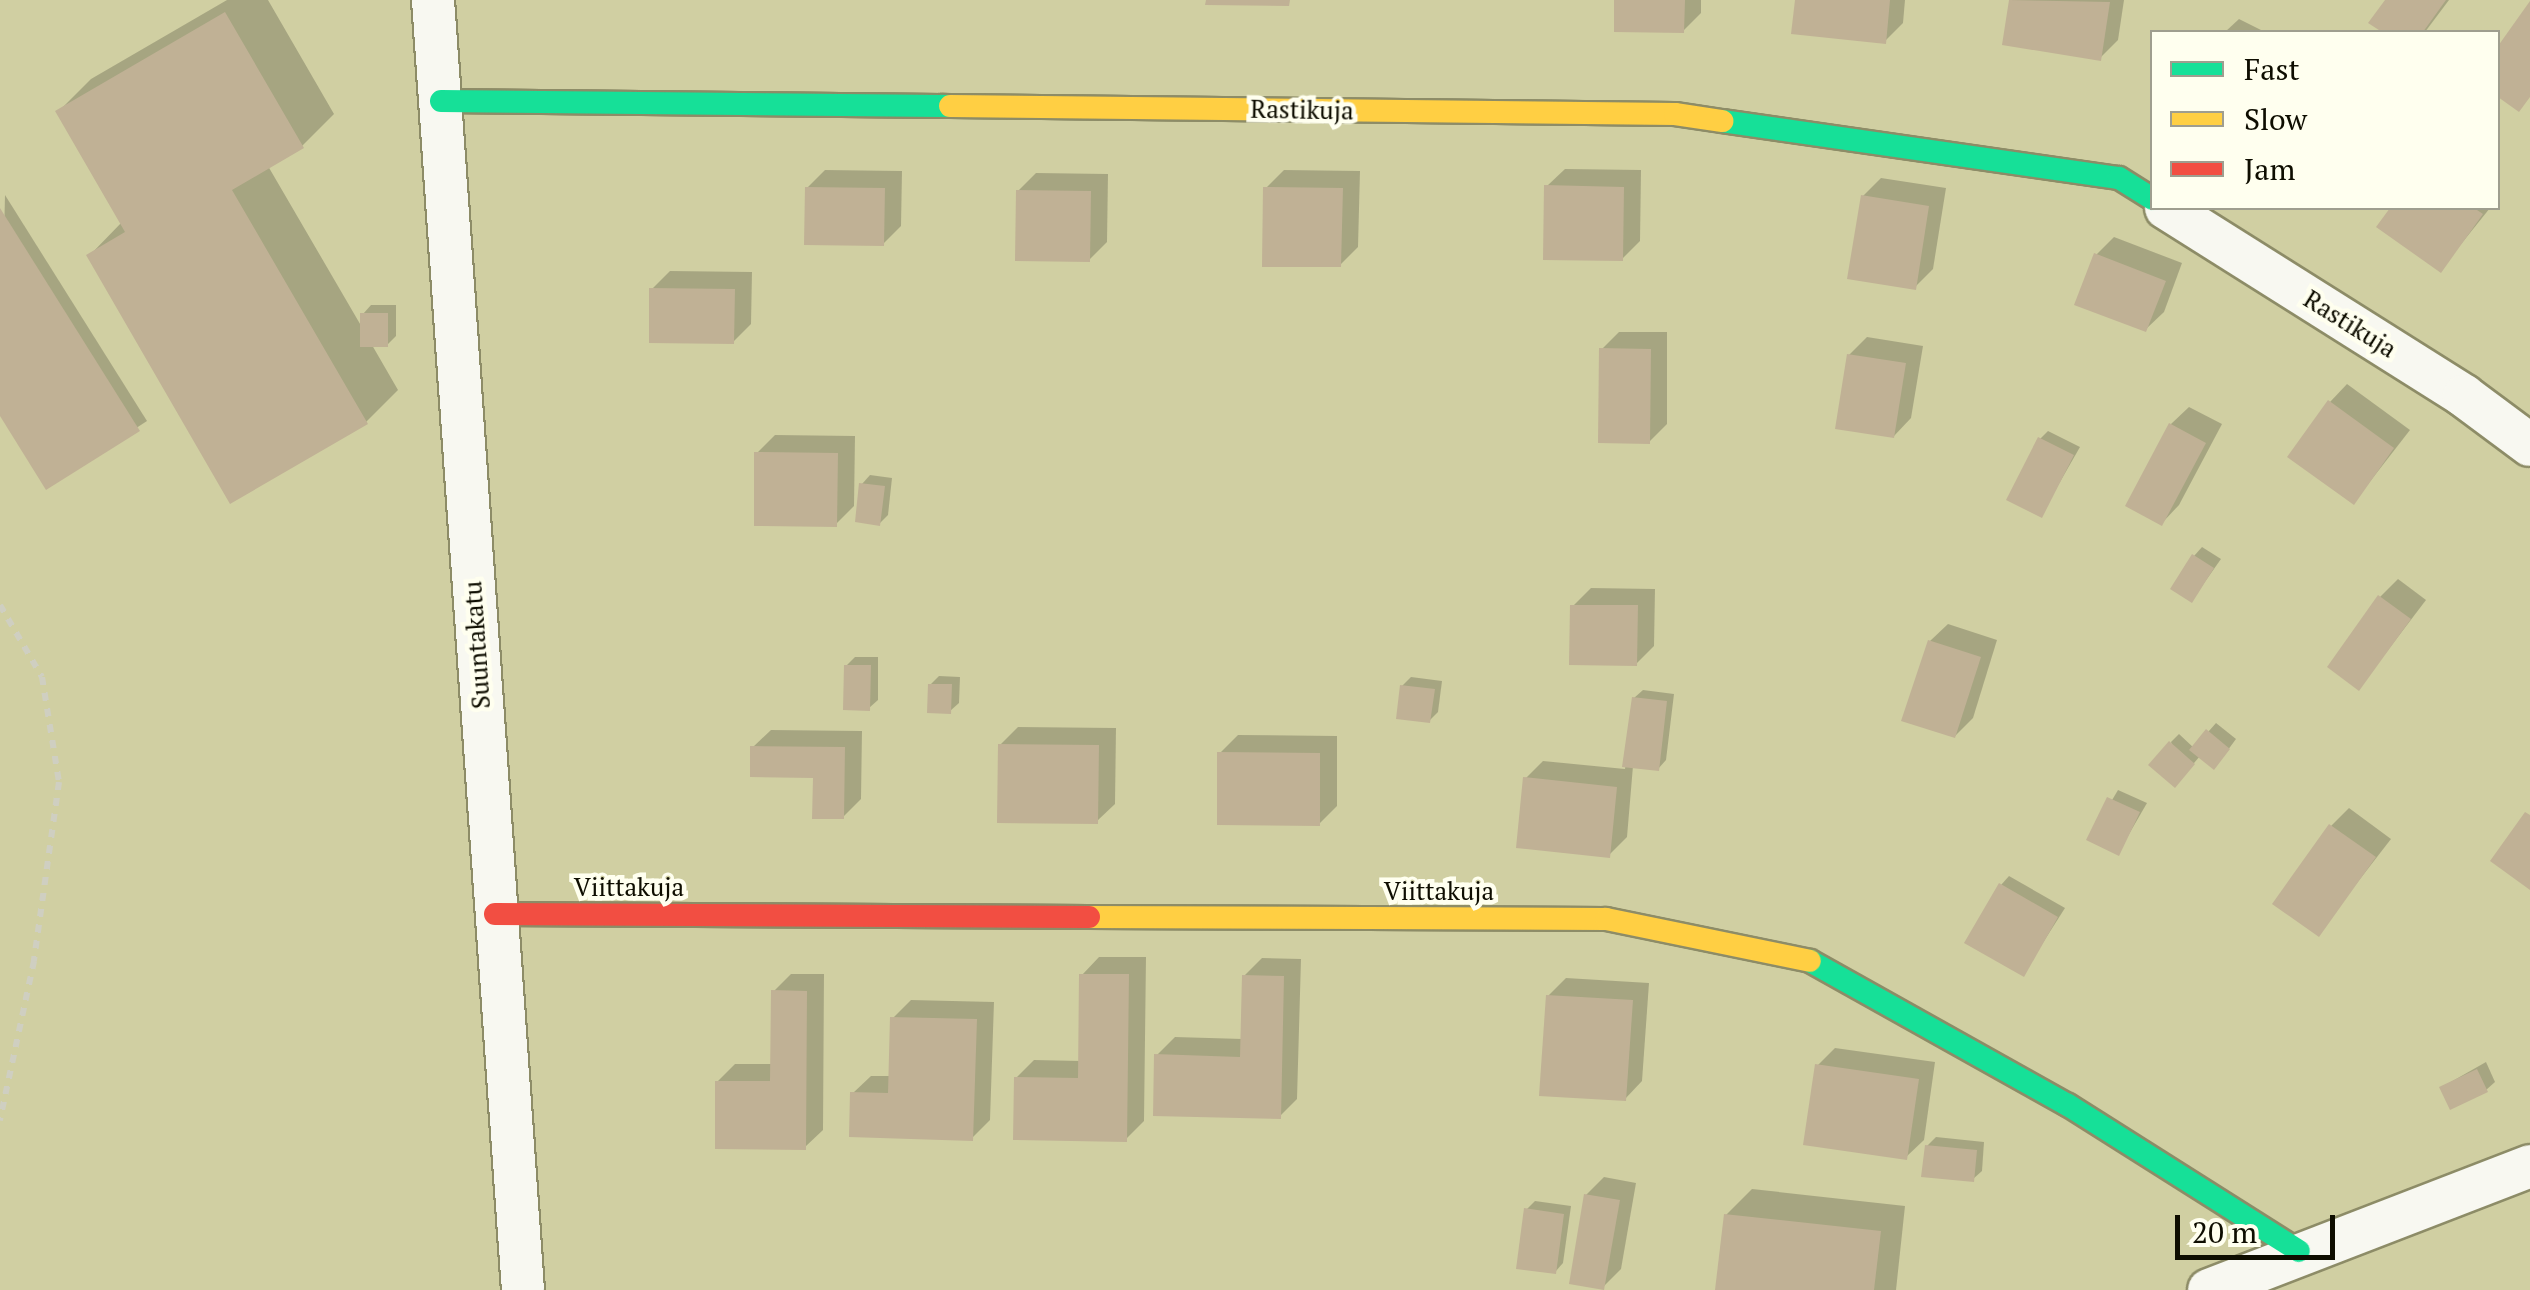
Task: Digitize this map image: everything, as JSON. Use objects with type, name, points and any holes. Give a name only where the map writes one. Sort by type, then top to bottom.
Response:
[{"type":"street","name":"Suuntakatu","points":[[433,0],[523,1290]]},
{"type":"street","name":"Rastikuja","points":[[441,102],[1675,114],[2118,178],[2150,198]]},
{"type":"street","name":"Rastikuja","points":[[2169,210],[2464,396],[2530,446]]},
{"type":"street","name":"Viittakuja","points":[[495,914],[1606,919],[1816,962],[2068,1104],[2299,1251]]},
{"type":"street","points":[[2209,1290],[2299,1251],[2530,1166]]},
{"type":"path","points":[[0,605],[42,678],[58,782],[34,961],[0,1120]]},
{"type":"building","points":[[1206,0],[1290,0],[1289,6],[1205,5]]},
{"type":"building","points":[[1614,0],[1685,0],[1684,33],[1614,32]]},
{"type":"building","points":[[1795,0],[1890,0],[1886,44],[1791,34]]},
{"type":"building","points":[[2009,0],[2110,2],[2101,61],[2002,45]]},
{"type":"building","points":[[2385,0],[2446,0],[2424,30],[2379,30],[2368,23]]},
{"type":"building","points":[[2530,1],[2530,97],[2519,112],[2500,98],[2500,43]]},
{"type":"building","points":[[225,12],[304,148],[232,190],[368,424],[230,504],[86,255],[125,232],[55,111]]},
{"type":"building","points":[[1544,185],[1624,187],[1623,261],[1543,260]]},
{"type":"building","points":[[805,187],[885,188],[884,246],[804,245]]},
{"type":"building","points":[[1263,187],[1343,188],[1341,267],[1262,267]]},
{"type":"building","points":[[1016,190],[1091,191],[1090,262],[1015,261]]},
{"type":"building","points":[[1861,195],[1929,206],[1916,290],[1847,279]]},
{"type":"building","points":[[0,208],[140,431],[46,490],[0,416]]},
{"type":"building","points":[[2389,210],[2477,210],[2483,214],[2441,273],[2376,227]]},
{"type":"building","points":[[2094,253],[2166,281],[2146,332],[2074,305]]},
{"type":"building","points":[[649,288],[735,289],[734,344],[649,343]]},
{"type":"building","points":[[360,313],[388,313],[388,347],[360,347]]},
{"type":"building","points":[[1599,348],[1651,349],[1650,444],[1598,443]]},
{"type":"building","points":[[1847,354],[1906,363],[1894,438],[1835,429]]},
{"type":"building","points":[[2328,400],[2394,448],[2354,505],[2287,457]]},
{"type":"building","points":[[2169,423],[2206,443],[2162,526],[2125,506]]},
{"type":"building","points":[[2038,437],[2074,455],[2042,518],[2006,500]]},
{"type":"building","points":[[754,452],[838,453],[837,527],[754,526]]},
{"type":"building","points":[[859,483],[885,486],[880,526],[855,522]]},
{"type":"building","points":[[2192,554],[2214,568],[2192,603],[2170,589]]},
{"type":"building","points":[[2378,595],[2411,619],[2359,691],[2327,667]]},
{"type":"building","points":[[1570,605],[1638,605],[1637,666],[1569,665]]},
{"type":"building","points":[[1928,640],[1981,657],[1955,738],[1901,721]]},
{"type":"building","points":[[844,665],[871,665],[870,711],[843,710]]},
{"type":"building","points":[[928,684],[952,684],[951,714],[927,713]]},
{"type":"building","points":[[1400,685],[1435,689],[1430,723],[1396,719]]},
{"type":"building","points":[[1632,697],[1667,701],[1659,771],[1622,767]]},
{"type":"building","points":[[2206,729],[2230,749],[2214,770],[2189,750]]},
{"type":"building","points":[[2169,741],[2195,764],[2175,788],[2148,765]]},
{"type":"building","points":[[998,744],[1099,745],[1098,824],[997,823]]},
{"type":"building","points":[[750,746],[845,747],[844,819],[812,819],[813,778],[750,777]]},
{"type":"building","points":[[1217,752],[1320,753],[1320,826],[1217,825]]},
{"type":"building","points":[[1523,777],[1617,787],[1610,858],[1516,848]]},
{"type":"building","points":[[2107,797],[2140,812],[2119,856],[2086,840]]},
{"type":"building","points":[[2525,812],[2530,815],[2530,890],[2490,861]]},
{"type":"building","points":[[2329,824],[2376,857],[2319,937],[2272,904]]},
{"type":"building","points":[[1999,883],[2058,917],[2024,977],[1964,943]]},
{"type":"building","points":[[1079,974],[1129,974],[1127,1142],[1013,1140],[1014,1077],[1078,1078]]},
{"type":"building","points":[[1242,975],[1284,976],[1281,1119],[1153,1116],[1154,1054],[1240,1057]]},
{"type":"building","points":[[771,990],[807,991],[806,1150],[715,1149],[715,1081],[770,1081]]},
{"type":"building","points":[[1546,995],[1633,1000],[1626,1101],[1539,1096]]},
{"type":"building","points":[[890,1017],[977,1019],[973,1141],[849,1137],[850,1092],[888,1093]]},
{"type":"building","points":[[1815,1064],[1919,1079],[1907,1160],[1803,1145]]},
{"type":"building","points":[[2477,1069],[2488,1092],[2450,1110],[2439,1087]]},
{"type":"building","points":[[1925,1145],[1977,1150],[1974,1182],[1921,1177]]},
{"type":"building","points":[[1584,1194],[1620,1200],[1604,1290],[1569,1284]]},
{"type":"building","points":[[1524,1208],[1564,1214],[1556,1274],[1516,1269]]},
{"type":"building","points":[[1724,1214],[1881,1231],[1874,1290],[1715,1290]]},
{"type":"traffic: fast","points":[[441,101],[950,106]]},
{"type":"traffic: fast","points":[[1722,121],[2119,178],[2150,198]]},
{"type":"traffic: fast","points":[[1810,961],[2068,1105],[2299,1251]]},
{"type":"traffic: slow","points":[[950,106],[1675,114],[1722,121]]},
{"type":"traffic: slow","points":[[1089,917],[1606,919],[1810,961]]},
{"type":"traffic: jam","points":[[495,914],[1089,917]]}]
